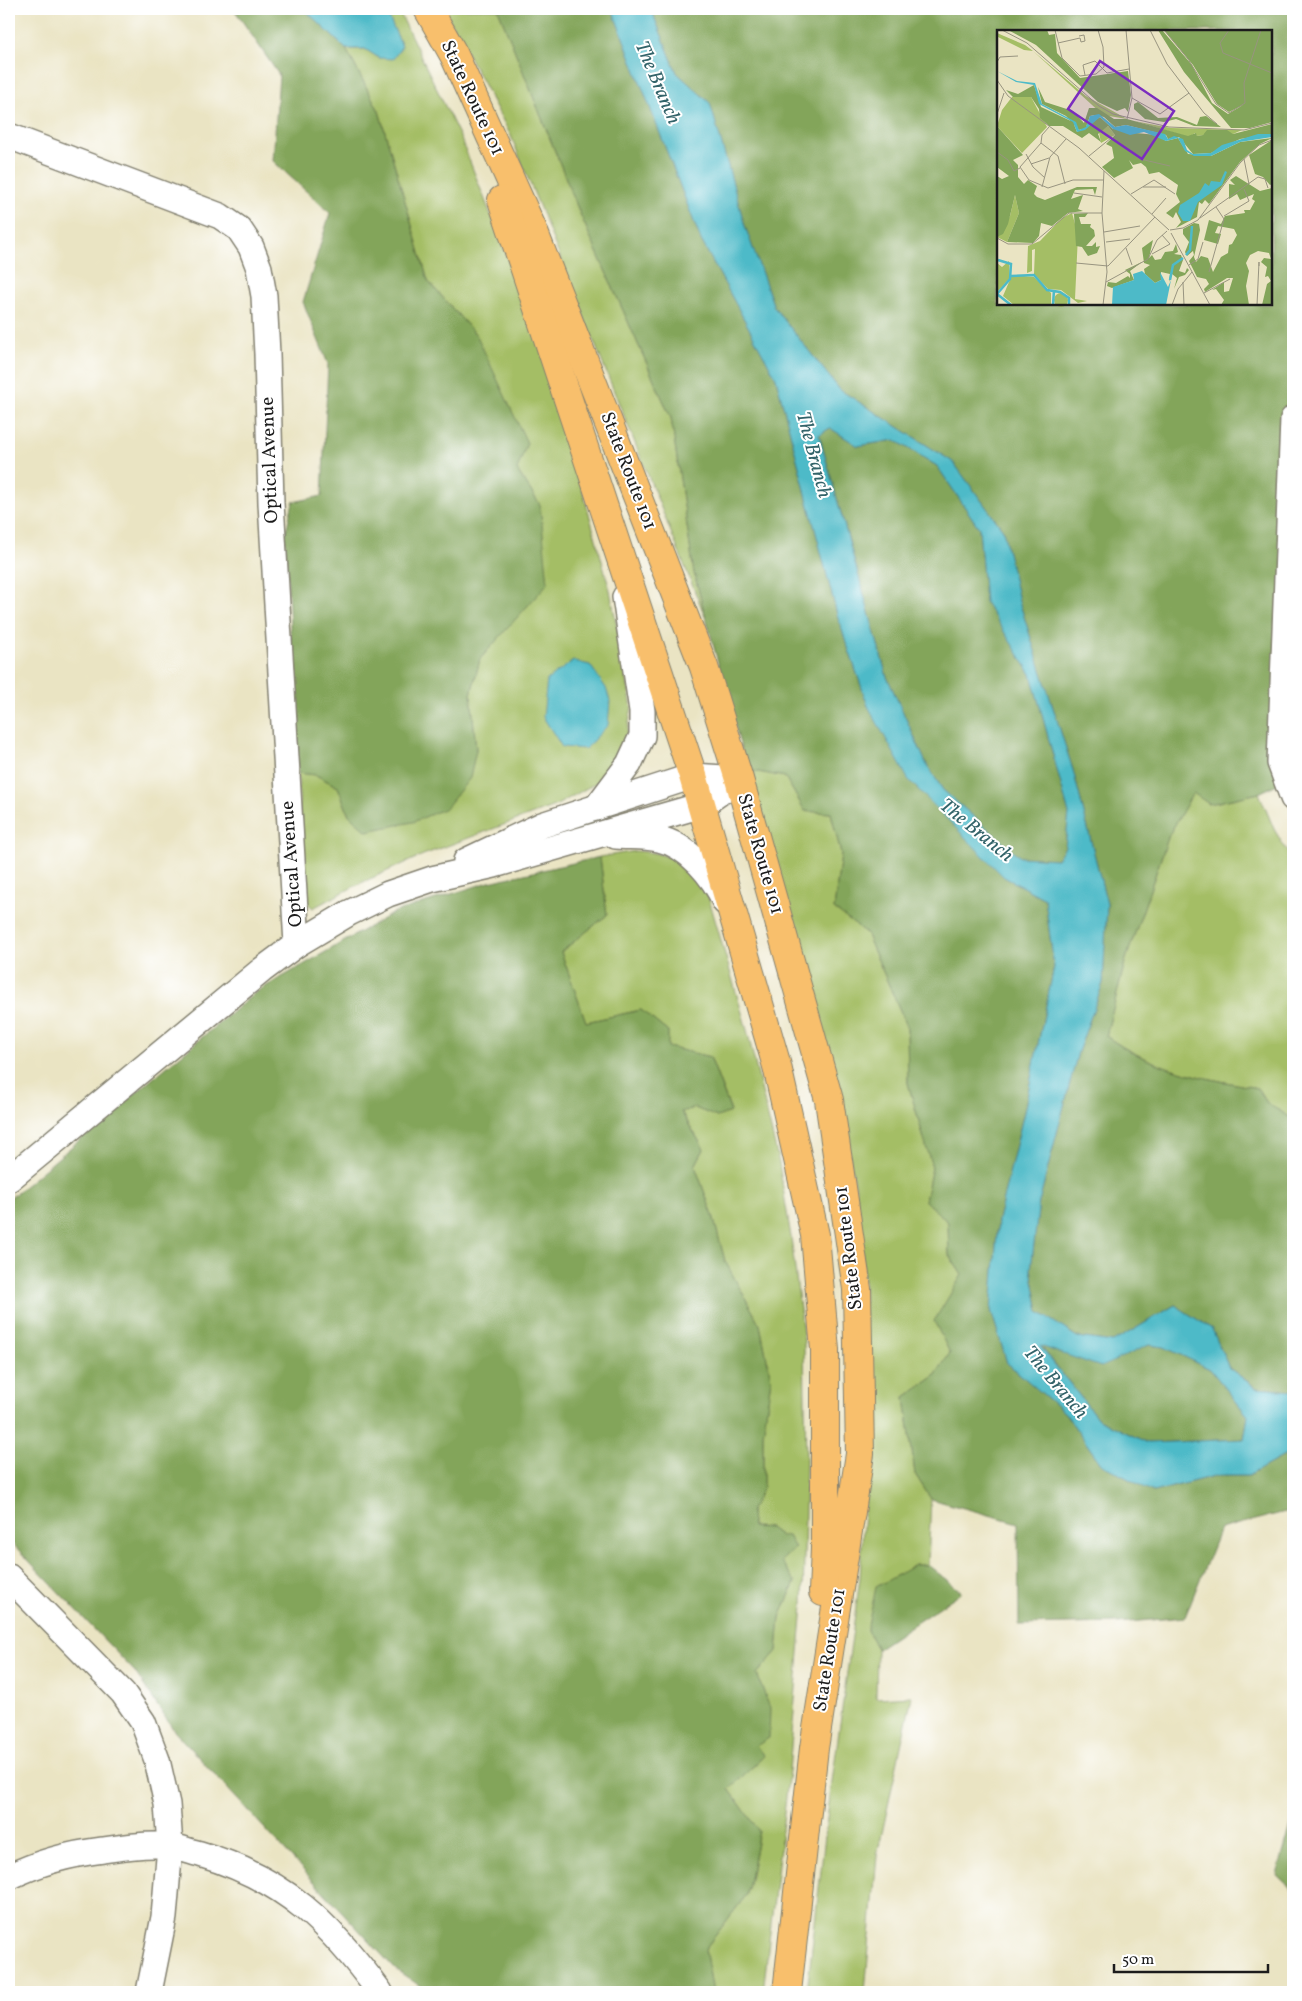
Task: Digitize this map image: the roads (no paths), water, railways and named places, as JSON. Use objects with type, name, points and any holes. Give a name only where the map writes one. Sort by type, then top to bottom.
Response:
[{"type":"highway","name":"State Route 101","points":[[417,9],[498,189],[693,776],[777,1066],[815,1235],[824,1350],[825,1549],[814,1748]]},
{"type":"highway","name":"State Route 101","points":[[428,9],[454,55],[533,230],[704,667],[738,779],[829,1100],[856,1289],[860,1454],[814,1748],[787,1992]]},
{"type":"street","name":"Optical Avenue","points":[[9,136],[220,216],[239,229],[251,246],[264,296],[271,513],[297,944]]},
{"type":"street","points":[[1293,418],[1280,763],[1293,798]]},
{"type":"street","points":[[596,808],[629,764],[642,736],[642,711],[614,535]]},
{"type":"street","points":[[432,878],[542,825],[693,776],[738,779]]},
{"type":"street","points":[[432,878],[494,865],[702,805],[738,779]]},
{"type":"street","points":[[601,834],[660,839],[682,848],[721,892],[737,928]]},
{"type":"street","name":"Optical Avenue","points":[[9,1179],[234,992],[297,944],[350,913],[388,894],[432,878]]},
{"type":"street","points":[[9,1577],[123,1693],[143,1722],[157,1760],[165,1796],[170,1846],[164,1917],[149,1992]]},
{"type":"street","points":[[9,1877],[30,1866],[79,1853],[125,1847],[170,1846],[227,1862],[265,1879],[298,1902],[356,1959],[380,1992]]},
{"type":"water","points":[[304,9],[385,9],[402,46],[393,59],[379,58],[365,49],[346,49]]},
{"type":"water","name":"The Branch","points":[[612,9],[652,9],[677,73],[710,103],[745,226],[774,307],[840,390],[953,462],[1003,530],[1019,601],[1073,770],[1107,904],[1103,983],[1078,1052],[1039,1202],[1031,1269],[1039,1312],[1077,1337],[1113,1342],[1175,1305],[1212,1329],[1229,1368],[1256,1388],[1293,1391],[1293,1451],[1248,1476],[1214,1476],[1153,1492],[1101,1464],[1065,1413],[1007,1363],[991,1310],[998,1220],[1024,1112],[1054,967],[1045,899],[1004,877],[908,779],[868,706],[838,618],[776,378],[701,240]],"holes":[[[830,428],[858,446],[895,440],[937,466],[979,528],[985,602],[1031,674],[1069,814],[1065,847],[1057,859],[1020,857],[943,790],[927,765],[887,677],[819,435]],[[1149,1345],[1164,1347],[1210,1369],[1248,1416],[1244,1439],[1148,1443],[1098,1419],[1040,1346],[1101,1367]]]},
{"type":"water","points":[[573,661],[590,665],[606,688],[610,701],[608,725],[585,749],[562,747],[543,717],[547,680]]}]
